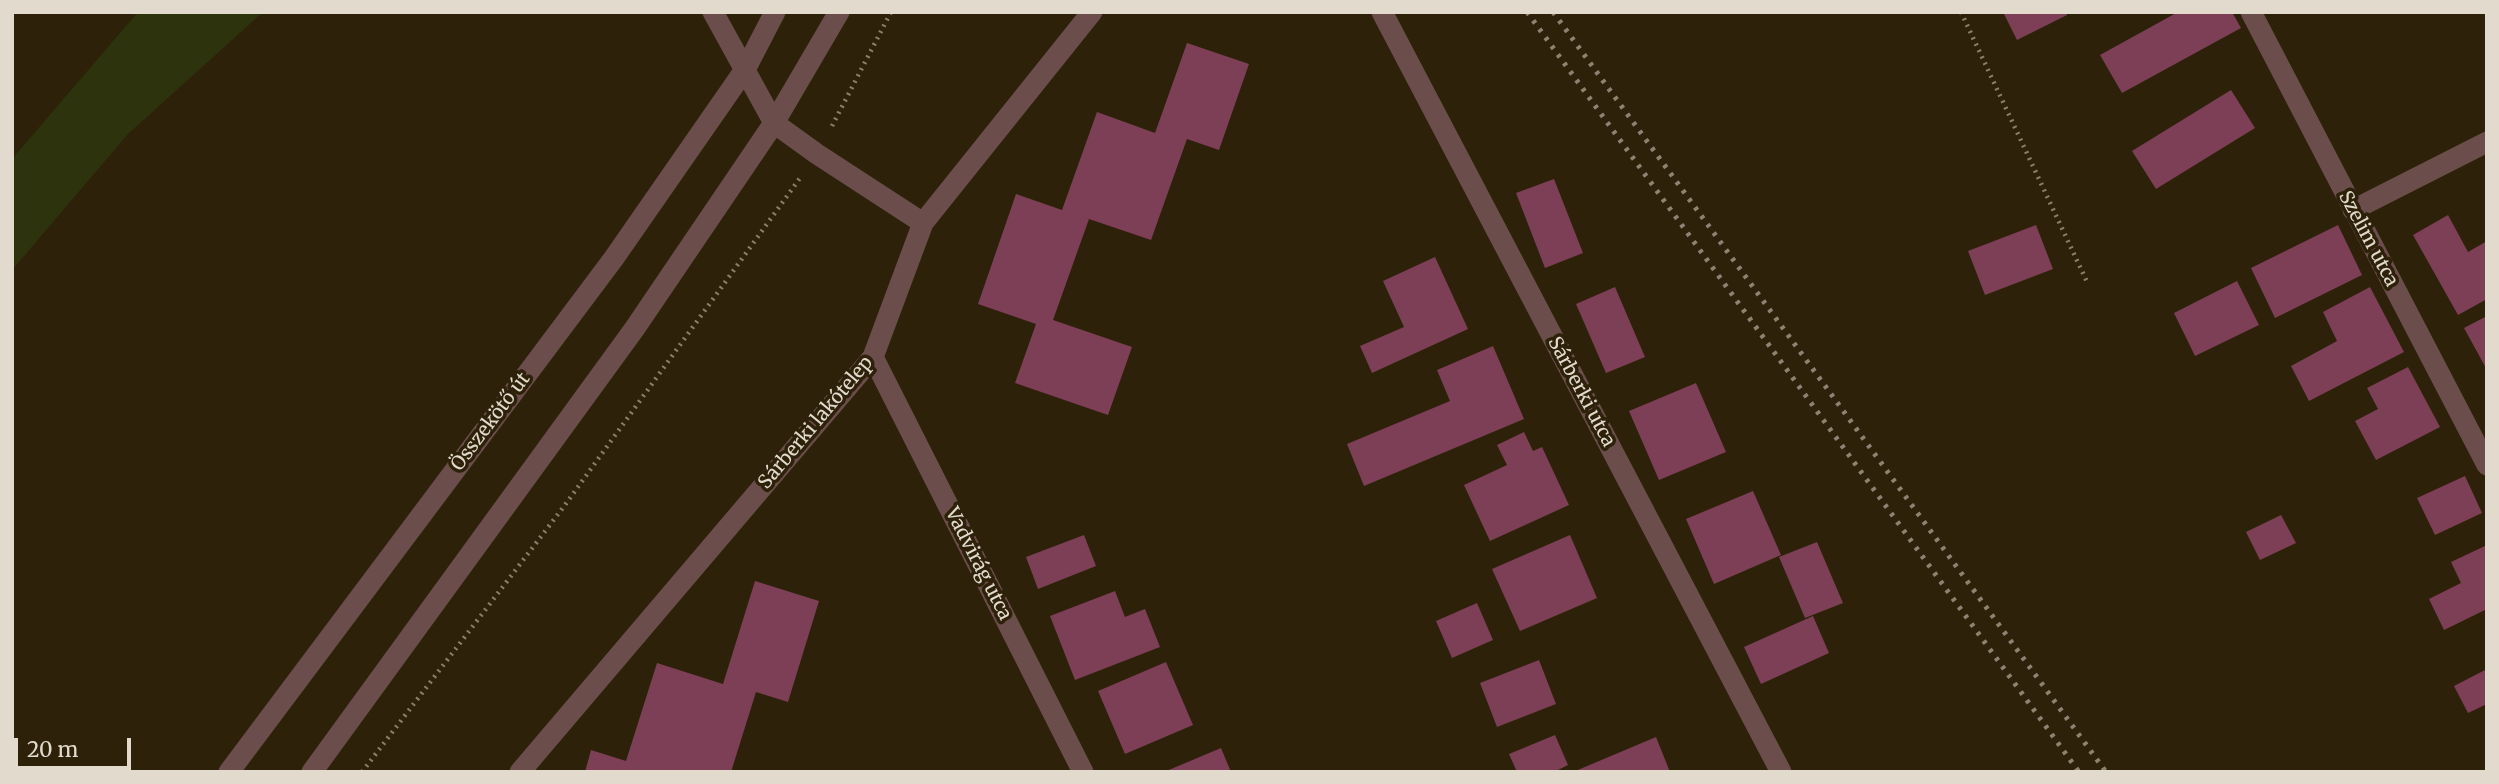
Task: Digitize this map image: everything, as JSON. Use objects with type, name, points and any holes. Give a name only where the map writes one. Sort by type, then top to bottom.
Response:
[{"type":"street","points":[[713,12],[774,123],[923,223]]},
{"type":"street","name":"Összekötő út","points":[[229,772],[614,258],[746,68],[775,12]]},
{"type":"street","points":[[312,772],[635,328],[774,123],[839,12]]},
{"type":"street","name":"Sárberki lakótelep","points":[[520,772],[873,357],[923,223],[1092,12]]},
{"type":"street","name":"Sárberki utca","points":[[1382,12],[1781,772]]},
{"type":"street","name":"Szelim utca","points":[[2251,12],[2487,466]]},
{"type":"street","points":[[2353,210],[2487,142]]},
{"type":"street","name":"Vadvirág utca","points":[[873,357],[1083,772]]},
{"type":"path","points":[[362,772],[565,505],[817,154],[891,12]]},
{"type":"path","points":[[1961,12],[2088,284]]},
{"type":"green space","points":[[138,12],[263,12],[128,134],[12,270],[12,159]]},
{"type":"building","points":[[2003,12],[2066,12],[2067,15],[2017,40]]},
{"type":"building","points":[[2178,12],[2232,12],[2241,28],[2122,93],[2100,55]]},
{"type":"building","points":[[1187,43],[1249,64],[1219,150],[1187,139],[1151,240],[1089,219],[1053,320],[1132,347],[1108,415],[1015,383],[1036,324],[978,304],[1016,194],[1062,210],[1097,112],[1155,133]]},
{"type":"building","points":[[2231,90],[2255,128],[2156,189],[2132,151]]},
{"type":"building","points":[[1554,179],[1583,253],[1545,268],[1516,193]]},
{"type":"building","points":[[2448,215],[2468,252],[2487,241],[2487,299],[2458,315],[2413,235]]},
{"type":"building","points":[[2036,225],[2053,269],[1985,295],[1968,251]]},
{"type":"building","points":[[2338,225],[2362,275],[2275,318],[2251,268]]},
{"type":"building","points":[[1435,257],[1468,329],[1372,373],[1360,346],[1404,327],[1383,281]]},
{"type":"building","points":[[2237,281],[2259,325],[2195,356],[2174,313]]},
{"type":"building","points":[[1615,287],[1645,357],[1606,373],[1576,304]]},
{"type":"building","points":[[2370,287],[2404,352],[2309,401],[2291,366],[2337,341],[2323,312]]},
{"type":"building","points":[[2487,316],[2487,370],[2464,328]]},
{"type":"building","points":[[1493,346],[1524,419],[1364,486],[1347,444],[1450,401],[1437,370]]},
{"type":"building","points":[[2408,367],[2440,427],[2376,460],[2355,421],[2378,409],[2367,388]]},
{"type":"building","points":[[1696,383],[1726,452],[1659,480],[1629,411]]},
{"type":"building","points":[[1524,432],[1533,451],[1542,447],[1569,505],[1490,541],[1464,485],[1507,465],[1497,445]]},
{"type":"building","points":[[2465,476],[2482,513],[2435,535],[2417,498]]},
{"type":"building","points":[[1753,491],[1781,555],[1714,584],[1686,519]]},
{"type":"building","points":[[2281,515],[2296,543],[2260,560],[2246,532]]},
{"type":"building","points":[[1084,535],[1096,566],[1038,589],[1026,557]]},
{"type":"building","points":[[1570,535],[1597,598],[1520,631],[1492,569]]},
{"type":"building","points":[[1817,542],[1843,603],[1805,618],[1779,557]]},
{"type":"building","points":[[2487,545],[2487,609],[2444,630],[2429,599],[2461,583],[2451,562]]},
{"type":"building","points":[[755,581],[819,601],[788,702],[756,692],[731,772],[585,772],[591,750],[626,761],[657,663],[723,684]]},
{"type":"building","points":[[1115,591],[1125,617],[1145,609],[1160,647],[1075,680],[1050,616]]},
{"type":"building","points":[[1477,603],[1493,640],[1452,658],[1436,621]]},
{"type":"building","points":[[1813,616],[1829,653],[1761,684],[1744,647]]},
{"type":"building","points":[[1539,660],[1556,704],[1497,727],[1480,683]]},
{"type":"building","points":[[1166,662],[1193,725],[1125,754],[1098,691]]},
{"type":"building","points":[[2487,669],[2487,704],[2468,713],[2454,686]]},
{"type":"building","points":[[1555,735],[1568,765],[1554,772],[1517,772],[1509,754]]},
{"type":"building","points":[[1656,737],[1670,772],[1573,772]]},
{"type":"building","points":[[1221,748],[1231,772],[1164,772]]},
{"type":"railway","points":[[1527,12],[2079,772]]},
{"type":"railway","points":[[1553,12],[2106,772]]}]
